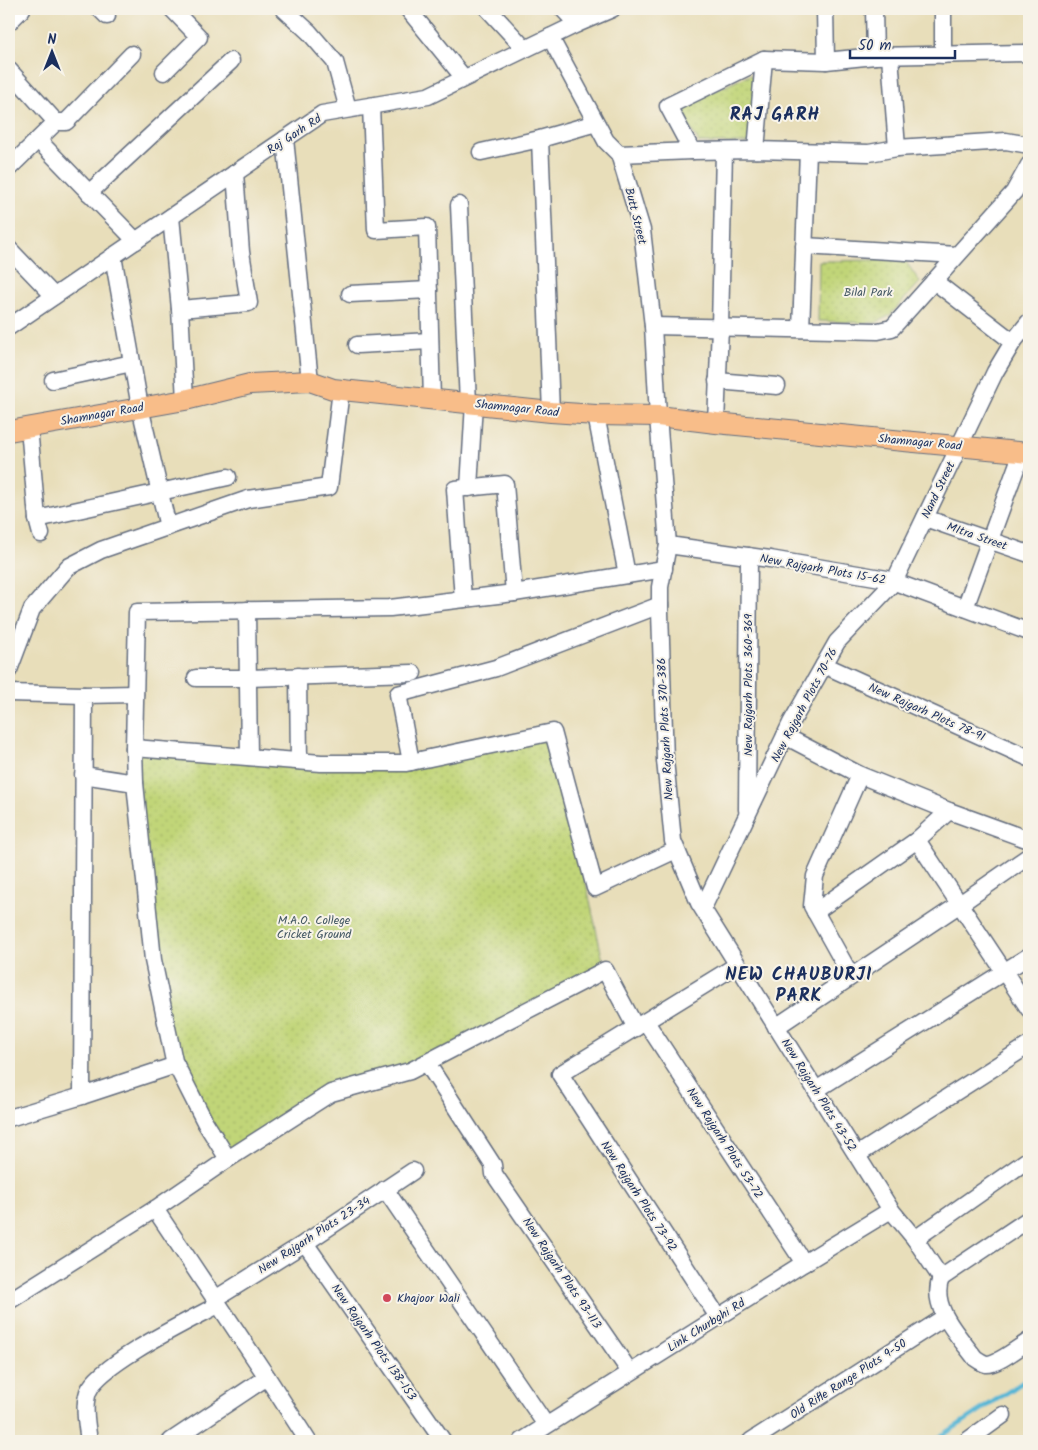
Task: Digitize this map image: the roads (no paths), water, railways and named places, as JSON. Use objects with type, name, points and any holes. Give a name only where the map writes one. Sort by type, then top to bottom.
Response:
[{"type":"main road","name":"Shamnagar Road","points":[[9,431],[185,400],[250,384],[310,381],[333,389],[551,412],[658,416],[1026,453]]},
{"type":"street","points":[[9,22],[22,9]]},
{"type":"street","points":[[164,72],[200,37],[172,9]]},
{"type":"street","points":[[284,9],[309,32],[335,62],[348,110]]},
{"type":"street","points":[[408,9],[464,78]]},
{"type":"street","points":[[488,9],[525,49]]},
{"type":"street","points":[[563,9],[577,24]]},
{"type":"street","name":"Raj Garh Rd","points":[[9,327],[322,114],[428,96],[612,9]]},
{"type":"street","points":[[825,9],[826,61]]},
{"type":"street","points":[[874,9],[897,148]]},
{"type":"street","points":[[943,9],[943,55]]},
{"type":"street","name":"Butt Street","points":[[550,37],[606,141],[619,154],[642,230],[653,326],[668,545]]},
{"type":"street","points":[[9,168],[56,122],[66,122],[132,54]]},
{"type":"street","points":[[692,151],[668,106],[764,59],[826,61],[882,56],[1029,54]]},
{"type":"street","points":[[756,150],[764,59]]},
{"type":"street","points":[[90,193],[231,61]]},
{"type":"street","points":[[9,70],[56,122]]},
{"type":"street","points":[[372,106],[376,230],[426,227],[432,399]]},
{"type":"street","points":[[480,152],[540,139],[596,123]]},
{"type":"street","points":[[285,139],[310,381]]},
{"type":"street","points":[[540,139],[551,412]]},
{"type":"street","points":[[38,140],[136,241]]},
{"type":"street","points":[[619,154],[756,150],[869,152],[897,148],[1006,141],[1029,145]]},
{"type":"street","points":[[716,423],[724,151]]},
{"type":"street","points":[[801,329],[808,152]]},
{"type":"street","points":[[653,326],[878,331],[892,328],[1014,192],[1029,165]]},
{"type":"street","points":[[180,309],[249,303],[241,252],[235,173]]},
{"type":"street","points":[[459,205],[471,403],[469,488]]},
{"type":"street","points":[[171,216],[180,309],[185,400]]},
{"type":"street","points":[[804,246],[958,255]]},
{"type":"street","points":[[9,249],[54,296]]},
{"type":"street","points":[[113,256],[140,407],[168,527]]},
{"type":"street","points":[[934,281],[1013,342]]},
{"type":"street","points":[[350,294],[429,290]]},
{"type":"street","name":"Nand Street","points":[[894,582],[995,372],[1013,342],[1029,322]]},
{"type":"street","points":[[357,344],[430,341]]},
{"type":"street","points":[[53,380],[132,363]]},
{"type":"street","points":[[717,381],[777,386]]},
{"type":"street","points":[[9,670],[32,609],[68,567],[101,550],[248,499],[329,487],[341,390]]},
{"type":"street","points":[[596,415],[627,575]]},
{"type":"street","points":[[29,427],[39,527],[160,492],[228,476]]},
{"type":"street","points":[[965,608],[990,540],[1026,453]]},
{"type":"street","points":[[463,599],[455,489],[505,484],[514,593]]},
{"type":"street","name":"MItra Street","points":[[925,518],[1029,554]]},
{"type":"street","name":"New Rajgarh Plots 15-62","points":[[668,545],[749,556],[886,579],[1029,631]]},
{"type":"street","name":"New Rajgarh Plots 370-386","points":[[668,545],[660,587],[665,760],[673,842],[703,908]]},
{"type":"street","name":"New Rajgarh Plots 360-369","points":[[747,814],[749,556]]},
{"type":"street","points":[[228,1159],[205,1122],[174,1061],[153,960],[135,783],[134,748],[138,612],[390,608],[514,593],[664,569]]},
{"type":"street","name":"New Rajgarh Plots 70-76","points":[[703,908],[785,736],[837,642],[894,582]]},
{"type":"street","points":[[411,762],[398,694],[496,668],[660,604]]},
{"type":"street","points":[[247,610],[249,758]]},
{"type":"street","name":"New Rajgarh Plots 78-91","points":[[824,665],[1029,758]]},
{"type":"street","points":[[196,678],[413,673]]},
{"type":"street","points":[[298,676],[299,761]]},
{"type":"street","points":[[9,693],[135,694]]},
{"type":"street","points":[[82,1096],[84,695]]},
{"type":"street","points":[[134,748],[321,763],[406,763],[553,732],[594,888],[676,850]]},
{"type":"street","points":[[785,736],[860,775],[948,811],[1029,840]]},
{"type":"street","points":[[83,775],[135,783]]},
{"type":"street","points":[[851,976],[812,906],[815,876],[860,775]]},
{"type":"street","points":[[815,912],[917,840],[948,811]]},
{"type":"street","points":[[917,840],[1029,1009]]},
{"type":"street","points":[[776,1027],[1029,856]]},
{"type":"street","name":"New Rajgarh Plots 43-52","points":[[703,908],[891,1210],[915,1239],[941,1278]]},
{"type":"street","points":[[816,1090],[1029,956]]},
{"type":"street","points":[[641,1025],[738,965]]},
{"type":"street","name":"New Rajgarh Plots 53-72","points":[[427,1063],[604,970],[804,1263]]},
{"type":"street","name":"New Rajgarh Plots 73-92","points":[[641,1025],[560,1074],[718,1317]]},
{"type":"street","points":[[857,1155],[1029,1045]]},
{"type":"street","points":[[9,1301],[155,1209],[228,1159],[331,1093],[410,1072],[427,1063]]},
{"type":"street","name":"New Rajgarh Plots 93-113","points":[[427,1063],[493,1165],[494,1174],[630,1372]]},
{"type":"street","points":[[9,1118],[176,1065]]},
{"type":"street","points":[[915,1239],[1029,1159]]},
{"type":"street","name":"New Rajgarh Plots 23-34","points":[[89,1441],[86,1408],[88,1392],[94,1381],[125,1357],[217,1302],[412,1171]]},
{"type":"street","points":[[385,1188],[546,1425]]},
{"type":"street","points":[[155,1209],[308,1441]]},
{"type":"street","name":"Link Churbghi Rd","points":[[522,1441],[891,1210]]},
{"type":"street","points":[[1029,1219],[941,1278],[938,1292],[945,1317],[975,1358],[986,1364],[994,1363],[1029,1341]]},
{"type":"street","name":"New Rajgarh Plots 138-153","points":[[305,1243],[442,1441]]},
{"type":"street","name":"Old Rifle Range Plots 9-50","points":[[751,1441],[945,1317]]},
{"type":"street","points":[[171,1441],[267,1377]]},
{"type":"street","points":[[966,1441],[1003,1415]]},
{"type":"waterway","points":[[934,1441],[1029,1378]]},
{"type":"place","name":"Khajoor Wali","points":[[387,1298]]},
{"type":"district","name":"RAJ GARH","points":[[775,114]]},
{"type":"district","name":"NEW CHAUBURJI PARK","points":[[799,984]]},
{"type":"park label","name":"Bilal Park","points":[[868,292]]},
{"type":"park label","name":"M.A.O. College Cricket Ground","points":[[314,927]]}]
